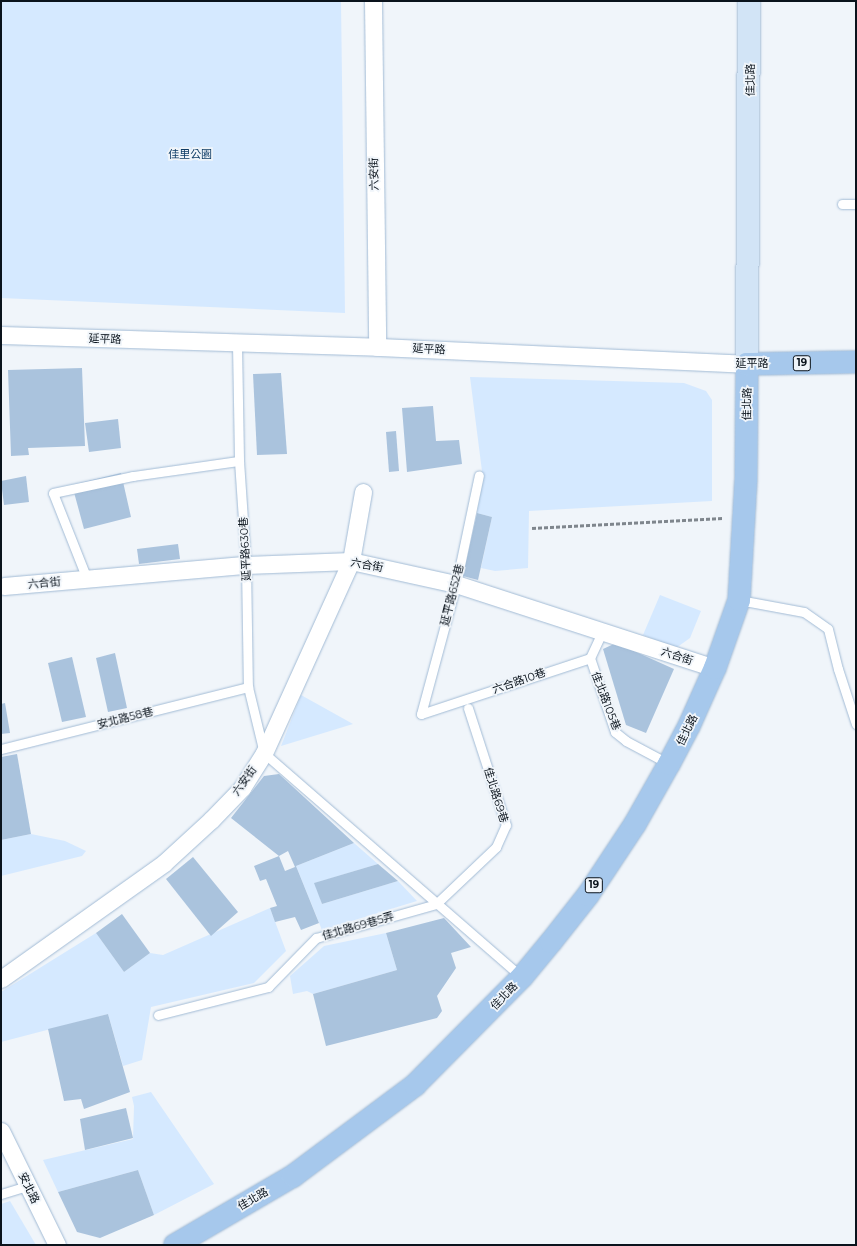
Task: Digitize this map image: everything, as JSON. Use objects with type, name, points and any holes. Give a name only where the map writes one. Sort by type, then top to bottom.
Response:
[{"type":"main road","name":"延平路","points":[[747,364],[856,362]]},
{"type":"main road","name":"佳北路","points":[[175,1245],[293,1176],[415,1085],[522,977],[588,895],[635,824],[690,726],[715,668],[739,600],[744,517],[747,364]]},
{"type":"street","name":"六安街","points":[[372,1],[377,347]]},
{"type":"street","name":"佳北路","points":[[747,364],[749,1]]},
{"type":"street","name":"延平路","points":[[1,335],[236,344],[377,347],[747,364]]},
{"type":"street","name":"六安街","points":[[1,979],[164,863],[211,820],[242,788],[264,753],[351,561],[363,492]]},
{"type":"street","name":"六合街","points":[[4,586],[246,564],[351,561],[456,584],[715,668]]},
{"type":"street","name":"安北路","points":[[1,1131],[57,1245]]},
{"type":"lane","points":[[842,204],[856,204]]},
{"type":"lane","name":"延平路630巷","points":[[236,344],[239,461],[246,564],[248,687],[264,753]]},
{"type":"lane","points":[[87,579],[53,493],[133,476],[239,461]]},
{"type":"lane","name":"延平路652巷","points":[[422,714],[456,584],[479,475]]},
{"type":"lane","points":[[739,600],[804,612],[828,629],[838,669],[856,724]]},
{"type":"lane","points":[[590,658],[602,632]]},
{"type":"lane","name":"六合路10巷","points":[[422,714],[590,658]]},
{"type":"lane","name":"佳北路105巷","points":[[590,658],[615,732],[626,741],[669,764]]},
{"type":"lane","name":"安北路58巷","points":[[1,749],[248,687]]},
{"type":"lane","name":"佳北路69巷","points":[[436,904],[496,847],[506,825],[468,708]]},
{"type":"lane","points":[[264,753],[436,904],[522,977]]},
{"type":"lane","name":"佳北路69巷5弄","points":[[158,1015],[268,987],[316,938],[436,904]]},
{"type":"lane","points":[[1,1194],[28,1186]]},
{"type":"path","points":[[532,528],[744,517]]},
{"type":"green space","name":"佳里公園","points":[[1,1],[341,1],[345,313],[1,298]]},
{"type":"green space","points":[[470,377],[684,383],[706,391],[712,400],[712,501],[529,511],[528,568],[495,571],[481,568],[492,517],[477,513],[483,479]]},
{"type":"green space","points":[[660,595],[701,611],[690,638],[676,648],[643,635]]},
{"type":"green space","points":[[301,695],[353,724],[281,746]]},
{"type":"green space","points":[[31,834],[65,841],[86,851],[82,856],[1,876],[1,840]]},
{"type":"green space","points":[[354,843],[378,864],[315,883],[322,904],[398,881],[417,901],[322,930],[296,866]]},
{"type":"green space","points":[[270,908],[286,951],[254,983],[151,1007],[142,1060],[123,1066],[108,1014],[1,1042],[1,992],[96,933],[124,972],[150,953],[163,955]]},
{"type":"green space","points":[[386,933],[397,970],[313,994],[307,991],[293,994],[290,976],[324,946]]},
{"type":"green space","points":[[151,1092],[214,1184],[154,1215],[138,1170],[58,1192],[43,1160],[133,1139],[134,1106],[132,1097]]},
{"type":"green space","points":[[10,1201],[36,1245],[1,1245],[1,1204]]},
{"type":"building","points":[[82,368],[85,446],[28,448],[29,455],[11,456],[8,370]]},
{"type":"building","points":[[281,373],[287,454],[257,455],[253,374]]},
{"type":"building","points":[[433,406],[436,441],[459,440],[462,464],[407,472],[402,408]]},
{"type":"building","points":[[118,419],[121,448],[89,452],[85,423]]},
{"type":"building","points":[[396,431],[399,471],[389,472],[386,432]]},
{"type":"building","points":[[121,473],[131,517],[84,529],[72,485]]},
{"type":"building","points":[[26,476],[29,502],[4,505],[1,481]]},
{"type":"building","points":[[477,513],[492,517],[478,580],[463,576]]},
{"type":"building","points":[[178,544],[180,559],[139,564],[137,549]]},
{"type":"building","points":[[616,643],[674,669],[646,733],[626,725],[603,649]]},
{"type":"building","points":[[115,653],[127,708],[108,712],[96,658]]},
{"type":"building","points":[[72,657],[86,717],[62,722],[48,663]]},
{"type":"building","points":[[5,703],[10,733],[1,734],[1,704]]},
{"type":"building","points":[[17,754],[31,834],[1,840],[1,757]]},
{"type":"building","points":[[279,774],[354,843],[296,866],[319,923],[301,930],[295,917],[275,922],[270,908],[277,906],[266,879],[260,881],[254,866],[279,856],[231,818],[264,776]],"holes":[[[288,851],[295,867],[285,871],[279,856]]]},
{"type":"building","points":[[193,857],[238,912],[211,936],[166,879]]},
{"type":"building","points":[[378,864],[398,881],[322,904],[314,883]]},
{"type":"building","points":[[122,914],[150,953],[124,972],[96,933]]},
{"type":"building","points":[[444,918],[471,947],[451,953],[456,968],[437,996],[442,1011],[437,1018],[326,1046],[313,994],[397,970],[386,933]]},
{"type":"building","points":[[108,1014],[130,1092],[84,1109],[81,1099],[64,1101],[48,1029]]},
{"type":"building","points":[[126,1108],[133,1138],[85,1150],[80,1119]]},
{"type":"building","points":[[138,1170],[154,1215],[100,1238],[77,1232],[58,1192]]}]
